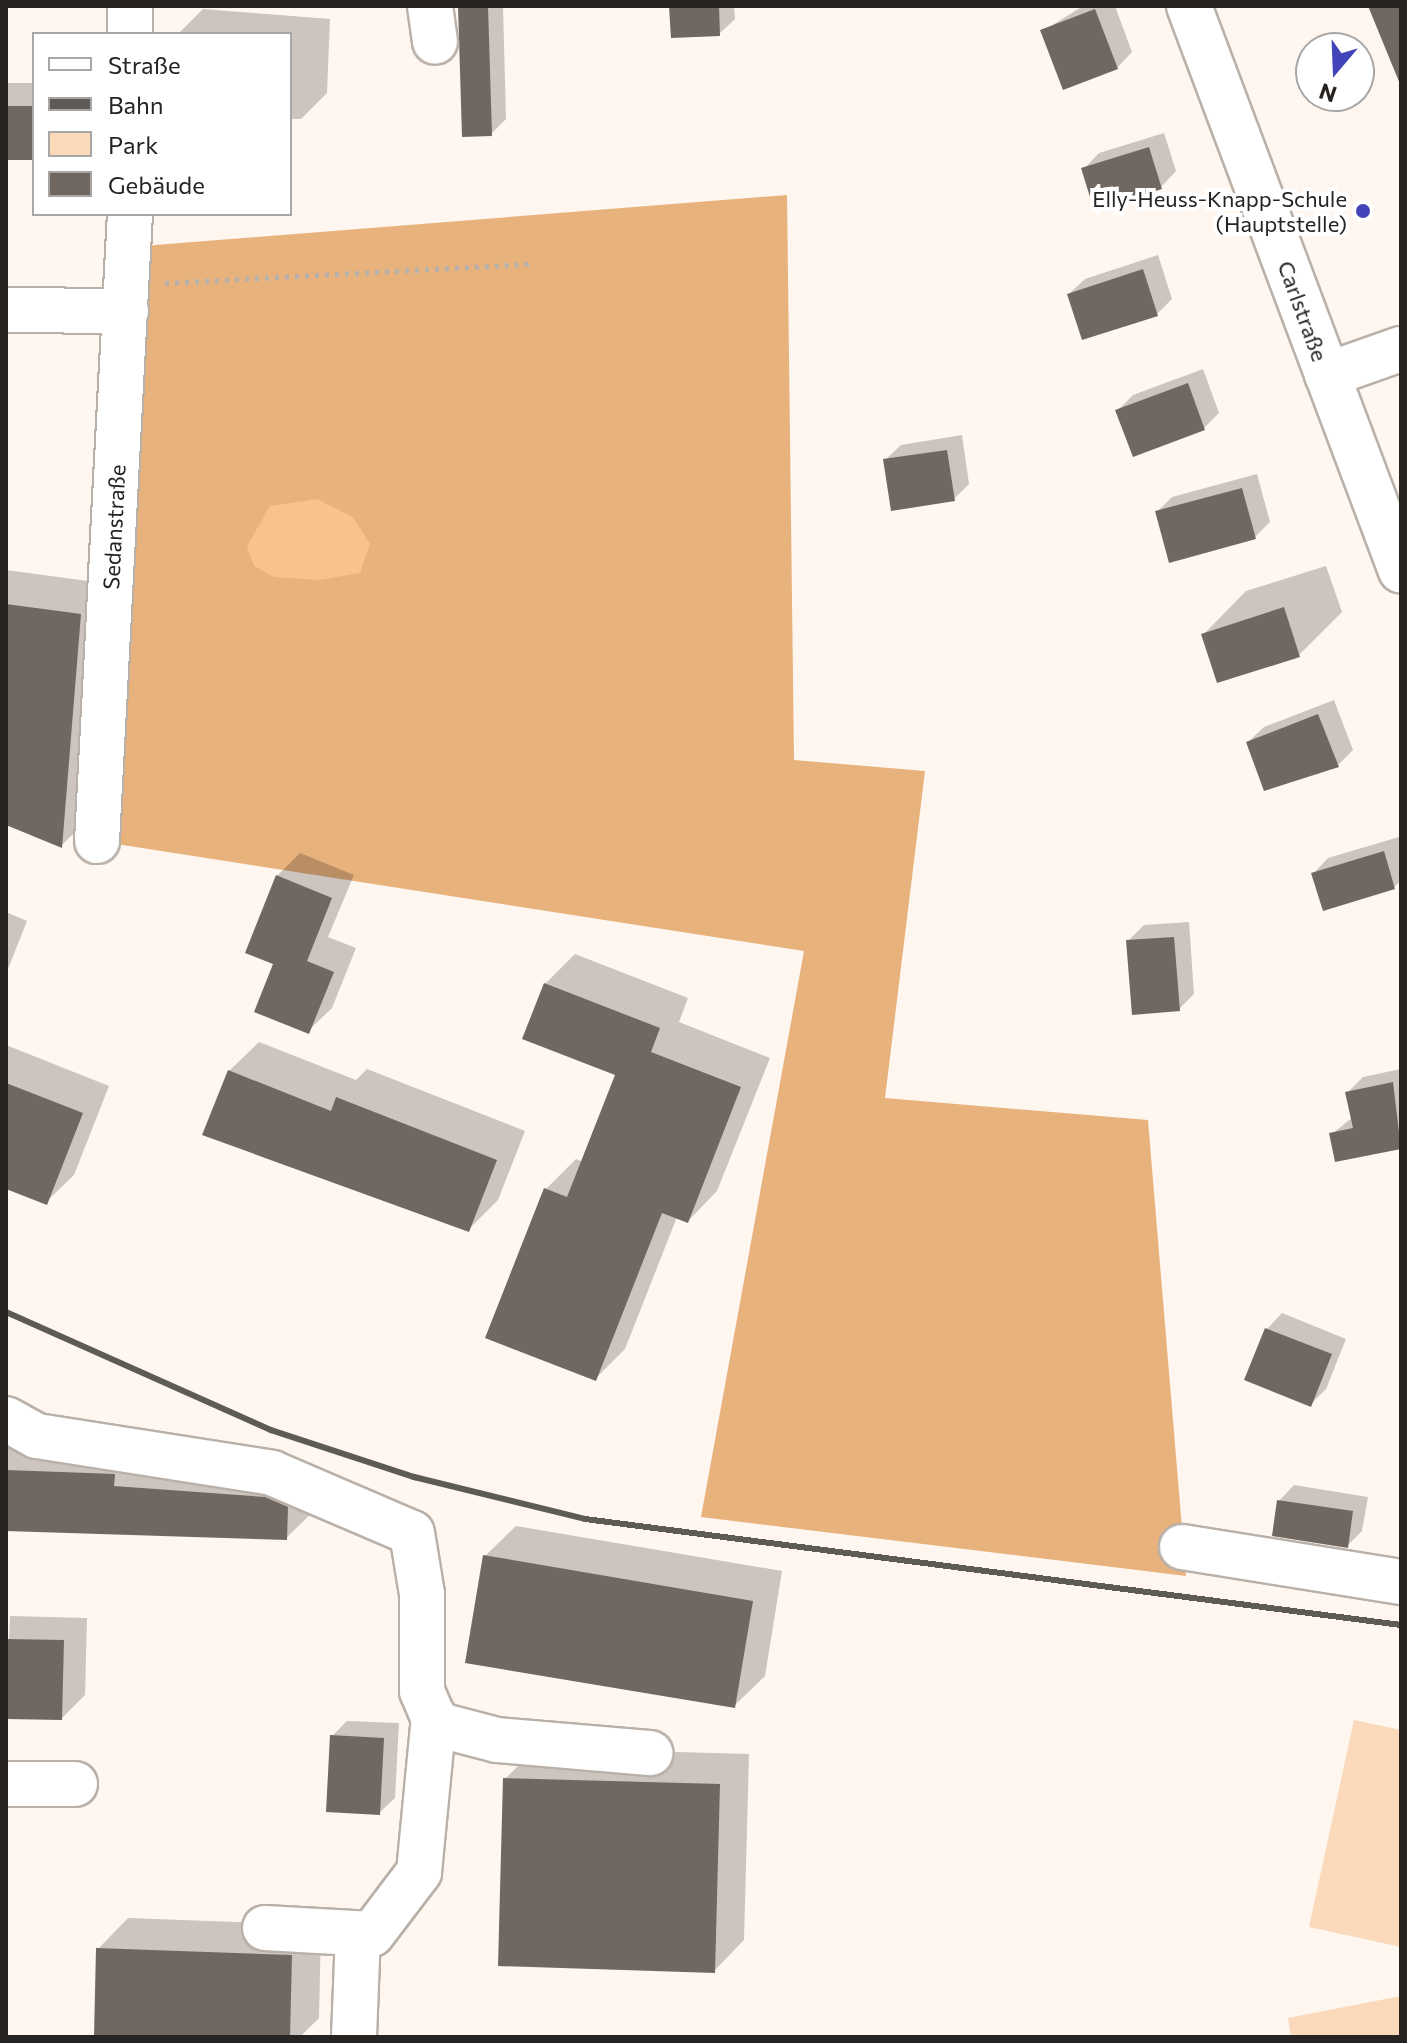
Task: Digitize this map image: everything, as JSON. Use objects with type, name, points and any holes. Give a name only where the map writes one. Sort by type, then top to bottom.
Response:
[{"type":"street","points":[[130,6],[130,32]]},
{"type":"street","name":"Carlstraße","points":[[1189,6],[1401,571]]},
{"type":"street","name":"Sedanstraße","points":[[97,841],[130,216]]},
{"type":"street","points":[[6,310],[127,296]]},
{"type":"street","points":[[1327,375],[1401,349]]},
{"type":"street","points":[[6,1419],[37,1436],[272,1473],[412,1533],[422,1594],[422,1691],[436,1724],[497,1740],[650,1753]]},
{"type":"street","points":[[1182,1547],[1401,1582]]},
{"type":"street","points":[[265,1928],[372,1934],[419,1872],[434,1717]]},
{"type":"street","points":[[6,1784],[75,1784]]},
{"type":"street","points":[[354,2037],[358,1934]]},
{"type":"path","points":[[127,296],[237,284],[533,264]]},
{"type":"green space","points":[[1354,1720],[1401,1730],[1401,1947],[1309,1927]]},
{"type":"green space","points":[[1401,1996],[1401,2037],[1291,2037],[1288,2018]]},
{"type":"shaded area","points":[[787,195],[794,760],[925,771],[885,1098],[1148,1120],[1186,1576],[701,1517],[804,951],[97,841],[130,247]]},
{"type":"shaded area","points":[[317,499],[353,517],[370,544],[360,573],[319,580],[274,577],[254,566],[247,546],[270,506]]},
{"type":"building","points":[[458,6],[488,6],[492,136],[462,137]]},
{"type":"building","points":[[669,6],[719,6],[720,36],[671,38]]},
{"type":"building","points":[[1368,6],[1401,6],[1401,84],[1400,84]]},
{"type":"building","points":[[1095,9],[1118,69],[1063,90],[1040,30]]},
{"type":"building","points":[[6,106],[32,106],[32,160],[6,160]]},
{"type":"building","points":[[1149,147],[1162,189],[1094,210],[1081,168]]},
{"type":"building","points":[[1143,269],[1158,316],[1082,340],[1067,294]]},
{"type":"building","points":[[1188,383],[1205,430],[1133,457],[1115,410]]},
{"type":"building","points":[[947,450],[955,501],[891,511],[883,459]]},
{"type":"building","points":[[1242,488],[1256,539],[1169,563],[1155,511]]},
{"type":"building","points":[[6,604],[81,614],[62,848],[6,825]]},
{"type":"building","points":[[1284,607],[1300,657],[1217,683],[1201,634]]},
{"type":"building","points":[[1318,714],[1339,767],[1264,791],[1246,742]]},
{"type":"building","points":[[1384,851],[1395,889],[1323,911],[1311,873]]},
{"type":"building","points":[[276,875],[332,898],[307,961],[334,972],[309,1034],[254,1012],[273,964],[245,953]]},
{"type":"building","points":[[1174,937],[1180,1011],[1132,1015],[1126,940]]},
{"type":"building","points":[[544,983],[660,1028],[651,1052],[741,1087],[688,1223],[662,1213],[596,1381],[485,1338],[544,1188],[567,1197],[615,1075],[522,1039]]},
{"type":"building","points":[[228,1070],[331,1111],[336,1097],[497,1160],[469,1232],[202,1135]]},
{"type":"building","points":[[1393,1082],[1401,1149],[1335,1162],[1329,1133],[1353,1128],[1345,1092]]},
{"type":"building","points":[[6,1083],[83,1113],[47,1205],[6,1189]]},
{"type":"building","points":[[1265,1328],[1332,1354],[1311,1407],[1244,1380]]},
{"type":"building","points":[[6,1470],[115,1474],[114,1486],[265,1497],[288,1507],[287,1540],[6,1531]]},
{"type":"building","points":[[1277,1500],[1353,1511],[1348,1548],[1272,1536]]},
{"type":"building","points":[[483,1555],[753,1601],[735,1708],[465,1663]]},
{"type":"building","points":[[6,1639],[64,1640],[62,1720],[6,1719]]},
{"type":"building","points":[[330,1735],[384,1738],[380,1815],[326,1812]]},
{"type":"building","points":[[503,1778],[720,1784],[715,1973],[498,1966]]},
{"type":"building","points":[[96,1948],[292,1955],[290,2037],[94,2037]]},
{"type":"railway","points":[[6,1312],[271,1430],[414,1477],[585,1519],[1401,1625]]},
{"type":"place","name":"Elly-Heuss-Knapp-Schule (Hauptstelle)","points":[[1363,211]]}]
